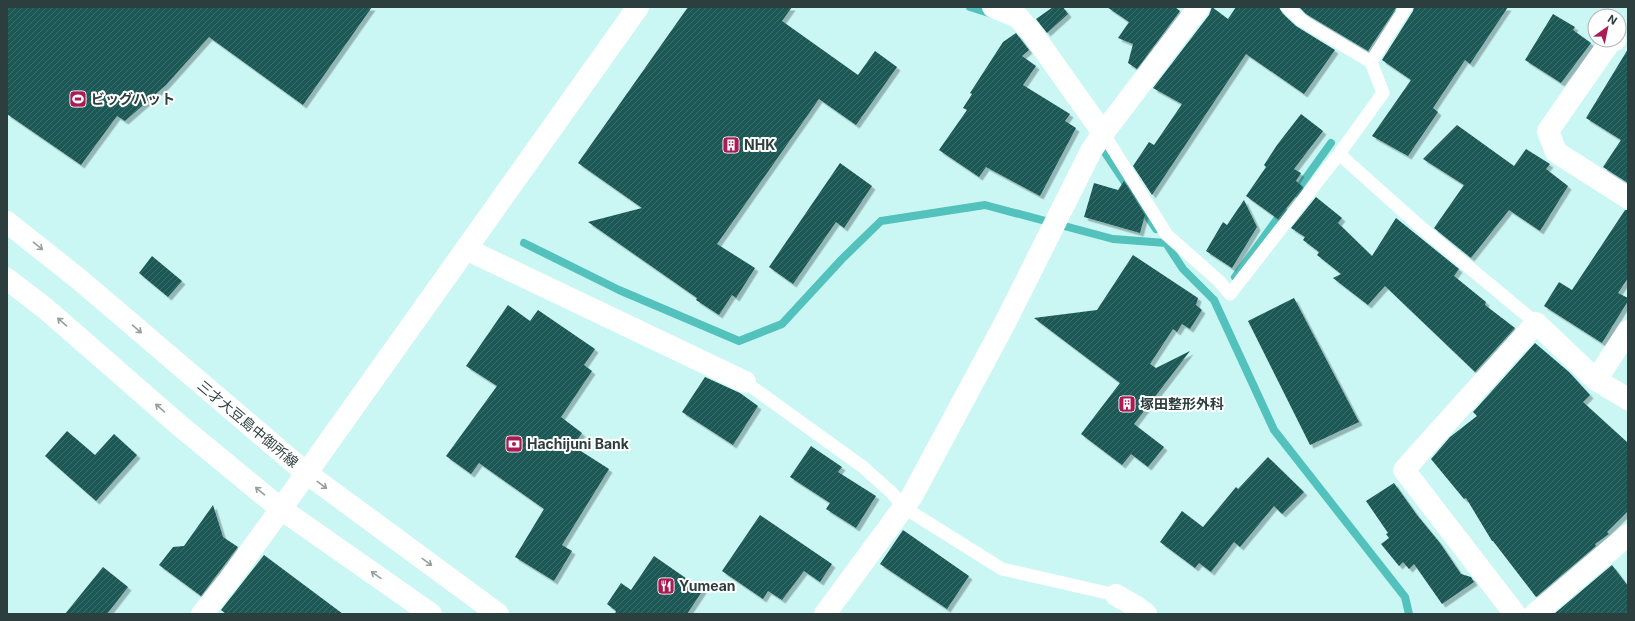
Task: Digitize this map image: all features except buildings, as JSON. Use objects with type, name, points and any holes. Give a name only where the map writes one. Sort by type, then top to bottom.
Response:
[{"type":"street","points":[[202,614],[281,509],[305,472],[638,7]]},
{"type":"street","points":[[993,7],[1018,18],[1032,33],[1058,72],[1098,140]]},
{"type":"street","points":[[825,614],[912,496],[1006,321],[1098,140],[1199,7]]},
{"type":"street","points":[[1606,48],[1548,132],[1556,152],[1628,198]]},
{"type":"street","name":"三才大豆島中御所線","points":[[7,222],[80,280],[305,472],[498,614]]},
{"type":"street","points":[[466,249],[745,382]]},
{"type":"street","points":[[7,278],[46,309],[179,425],[281,509],[431,614]]},
{"type":"street","points":[[1515,614],[1404,470],[1536,323],[1596,380],[1628,399]]},
{"type":"street","points":[[1596,380],[1628,331]]},
{"type":"street","points":[[1535,614],[1628,535]]},
{"type":"street","points":[[1116,595],[1146,614]]},
{"type":"lane","points":[[1098,140],[1167,235],[1219,281],[1230,294],[1339,154],[1383,93],[1371,62],[1301,20],[1287,7]]},
{"type":"lane","points":[[1371,62],[1406,7]]},
{"type":"lane","points":[[1339,154],[1423,229],[1536,323]]},
{"type":"lane","points":[[745,382],[863,467],[892,493],[903,507],[1002,569],[1116,595]]},
{"type":"waterway","points":[[970,7],[992,14]]},
{"type":"waterway","points":[[1098,142],[1156,229]]},
{"type":"waterway","points":[[1295,193],[1331,143]]},
{"type":"waterway","points":[[524,243],[619,290],[739,341],[782,324],[842,259],[881,221],[985,205],[1113,239],[1166,243],[1183,269],[1214,300],[1274,430],[1405,597],[1409,614]]},
{"type":"waterway","points":[[1235,277],[1283,211]]},
{"type":"place","name":"ビッグハット","points":[[78,99]]},
{"type":"place","name":"NHK","points":[[731,145]]},
{"type":"place","name":"塚田整形外科","points":[[1127,404]]},
{"type":"place","name":"Hachijuni Bank","points":[[514,444]]},
{"type":"place","name":"Yumean","points":[[666,586]]}]
